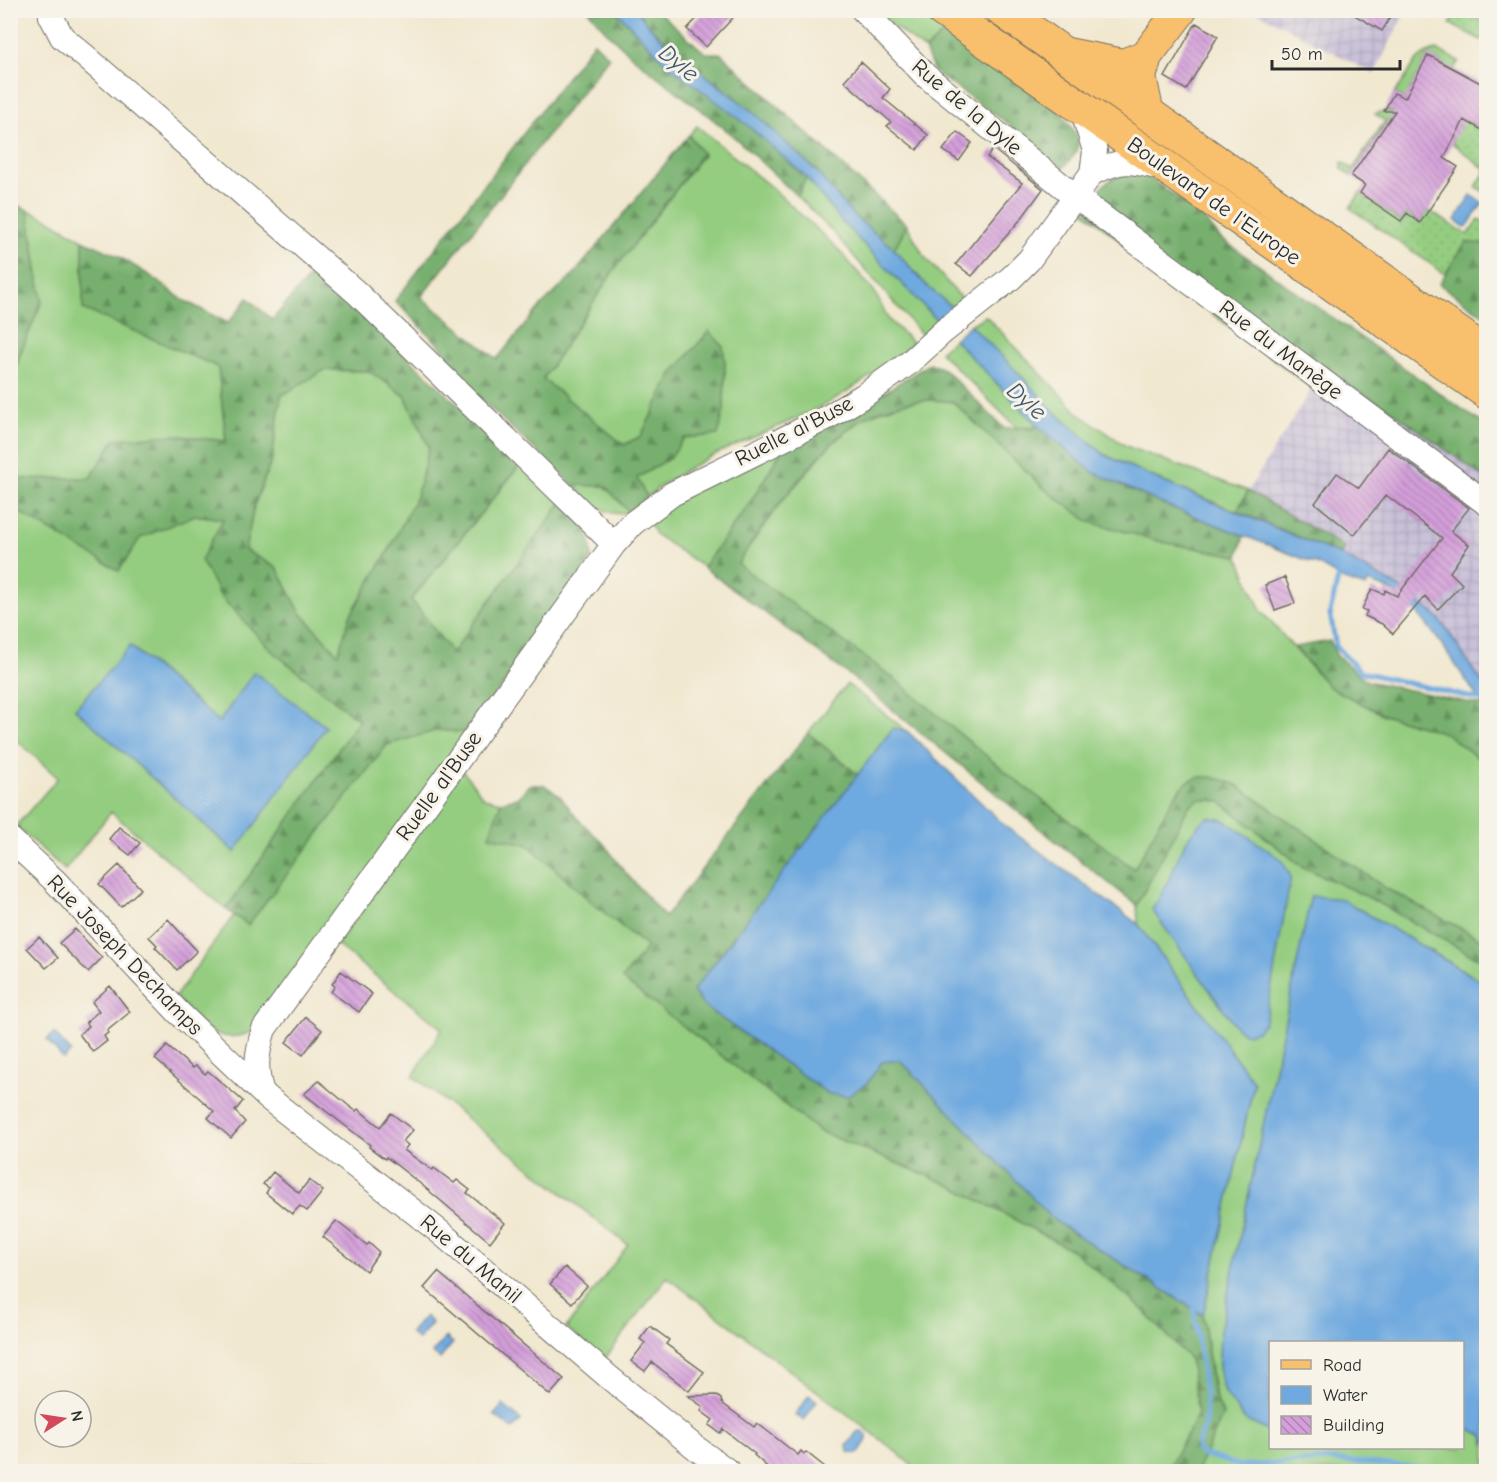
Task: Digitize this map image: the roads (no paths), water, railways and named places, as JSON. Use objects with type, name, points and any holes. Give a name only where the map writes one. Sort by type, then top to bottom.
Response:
[{"type":"highway","name":"Boulevard de l'Europe","points":[[942,10],[1486,392]]},
{"type":"highway","name":"Boulevard de l'Europe","points":[[1002,10],[1486,353]]},
{"type":"main road","points":[[1148,114],[1140,76],[1146,56],[1172,14]]},
{"type":"main road","points":[[1061,52],[1123,65],[1146,56]]},
{"type":"street","name":"Rue de la Dyle","points":[[863,10],[926,76],[1076,197]]},
{"type":"street","points":[[53,13],[62,38],[357,293],[614,544]]},
{"type":"street","points":[[1082,109],[1095,151],[1092,173]]},
{"type":"street","points":[[1092,173],[1116,162],[1140,163],[1172,171]]},
{"type":"street","name":"Ruelle al'Buse","points":[[262,1092],[256,1060],[264,1029],[614,544],[633,523],[672,494],[828,417],[863,396],[909,363],[969,310],[1011,278],[1029,260],[1092,173]]},
{"type":"street","name":"Rue du Manège","points":[[1076,197],[1486,503]]},
{"type":"street","name":"Rue Joseph Dechamps","points":[[10,839],[55,881],[178,1012],[213,1045]]},
{"type":"street","name":"Ruelle al'Buse","points":[[213,1045],[241,1042],[264,1029]]},
{"type":"street","name":"Rue du Manil","points":[[213,1045],[262,1092],[432,1226],[628,1393],[729,1472]]},
{"type":"water","name":"Dyle","points":[[616,11],[637,11],[675,51],[754,113],[815,170],[852,214],[894,249],[928,287],[953,308],[938,321],[842,222],[806,177],[746,124],[667,64]]},
{"type":"water","points":[[1471,195],[1483,203],[1466,228],[1455,220]]},
{"type":"water","name":"Dyle","points":[[970,325],[1057,414],[1105,455],[1166,483],[1341,555],[1402,589],[1434,613],[1447,629],[1486,687],[1486,709],[1422,618],[1395,593],[1368,582],[1366,587],[1344,580],[1319,565],[1158,502],[1091,471],[1039,427],[954,339]]},
{"type":"water","points":[[130,646],[219,722],[254,672],[326,727],[235,852],[75,709]]},
{"type":"water","points":[[893,728],[907,731],[1005,826],[1138,924],[1254,1083],[1203,1315],[1055,1221],[900,1060],[882,1062],[867,1083],[848,1096],[829,1094],[704,1006],[693,991]]},
{"type":"water","points":[[1208,817],[1224,820],[1281,859],[1291,877],[1265,1022],[1257,1031],[1247,1034],[1238,1030],[1152,910],[1187,840]]},
{"type":"water","points":[[1311,896],[1342,899],[1486,984],[1486,1446],[1482,1435],[1468,1428],[1464,1432],[1464,1341],[1269,1341],[1269,1432],[1245,1420],[1223,1390],[1219,1367],[1220,1332]]},
{"type":"water","points":[[54,1033],[71,1052],[63,1059],[47,1040]]},
{"type":"water","points":[[425,1316],[432,1323],[418,1340],[410,1333]]},
{"type":"water","points":[[446,1337],[453,1343],[440,1359],[432,1353]]},
{"type":"water","points":[[809,1395],[817,1401],[804,1420],[795,1415]]},
{"type":"water","points":[[503,1405],[521,1420],[513,1429],[494,1415]]},
{"type":"water","points":[[862,1431],[867,1435],[867,1440],[858,1454],[848,1452],[847,1446],[857,1432]]},
{"type":"waterway","points":[[1340,570],[1330,613],[1336,647],[1361,672],[1486,701]]},
{"type":"waterway","points":[[1194,1309],[1206,1400],[1205,1425],[1197,1445],[1199,1453],[1241,1466],[1329,1460],[1416,1467],[1444,1472]]}]
